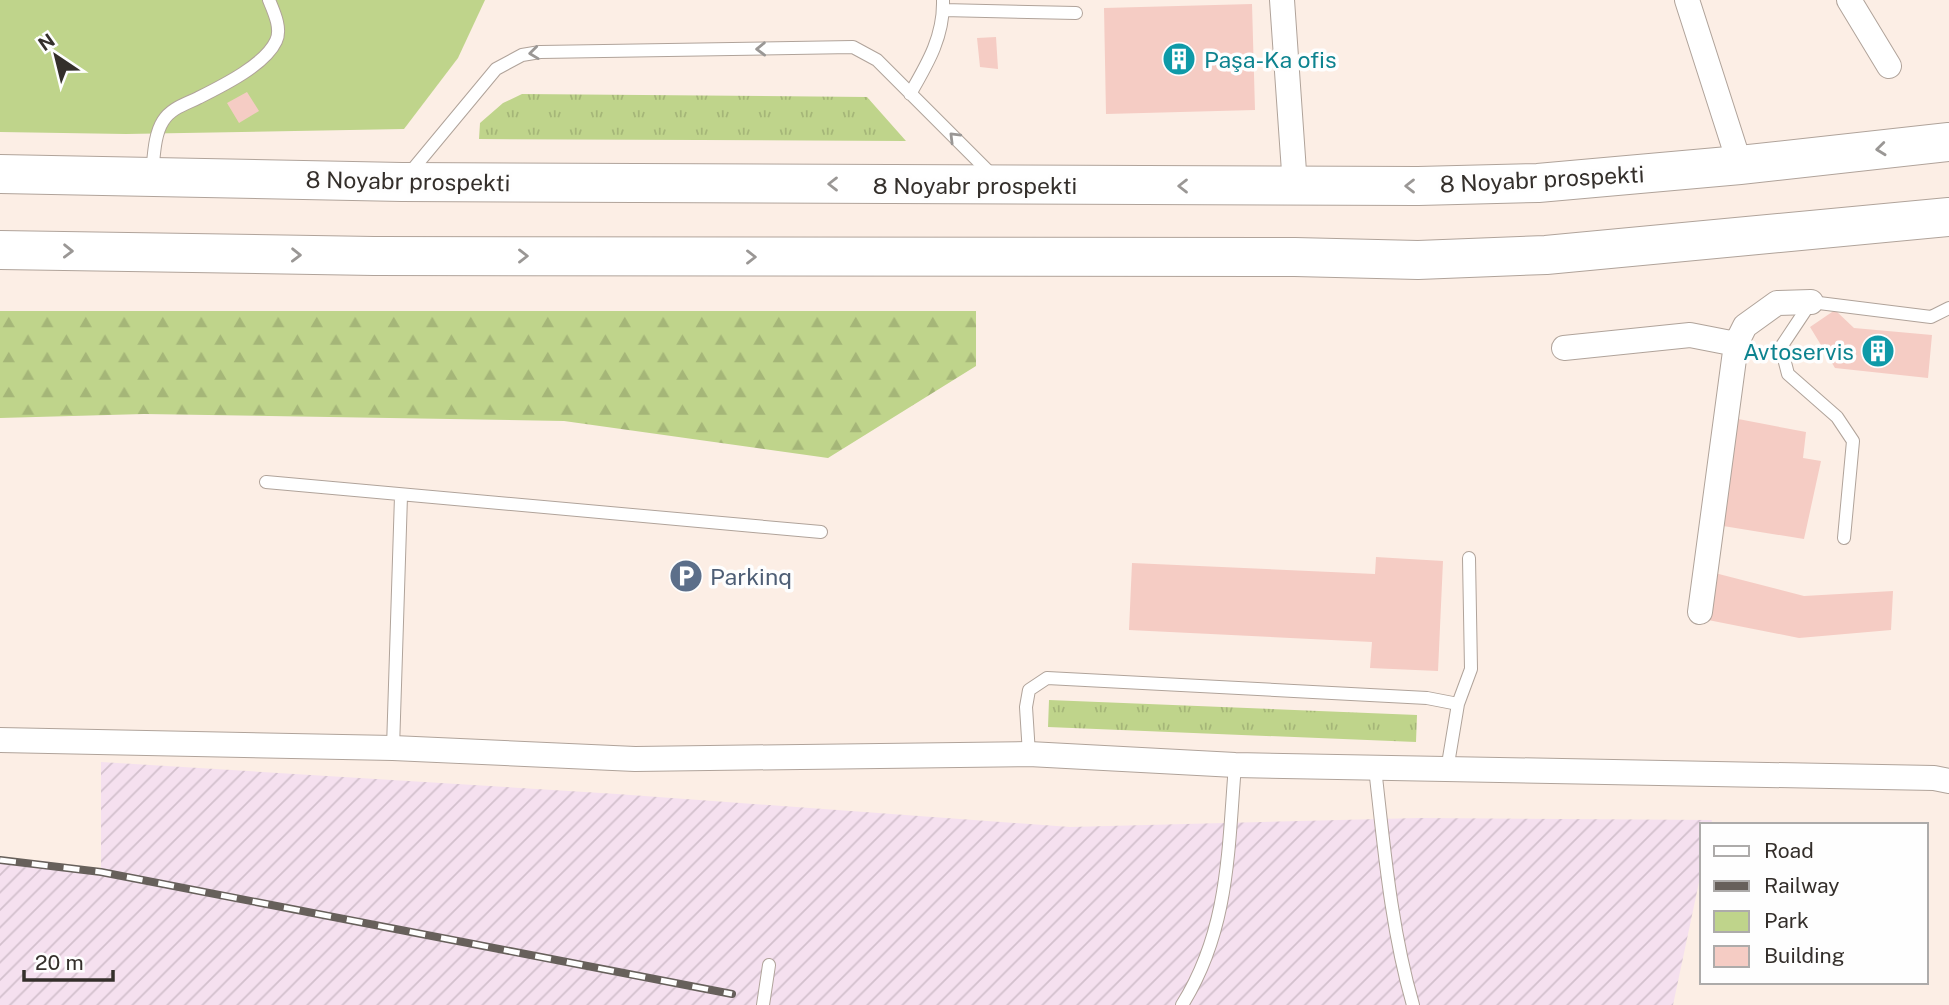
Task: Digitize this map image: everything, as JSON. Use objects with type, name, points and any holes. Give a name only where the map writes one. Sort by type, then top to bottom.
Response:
[{"type":"highway","name":"8 Noyabr prospekti","points":[[0,174],[402,182],[1418,186],[1538,183],[1740,165],[1949,142]]},
{"type":"highway","points":[[0,250],[374,256],[1295,257],[1418,260],[1546,255],[1949,217]]},
{"type":"street","points":[[1282,0],[1295,186]]},
{"type":"street","points":[[1687,0],[1740,165]]},
{"type":"street","points":[[1849,0],[1889,66]]},
{"type":"street","points":[[1700,612],[1736,344],[1745,326],[1777,303],[1811,302]]},
{"type":"street","points":[[1564,348],[1690,335],[1736,344]]},
{"type":"street","points":[[0,740],[393,748],[635,759],[1029,754],[1235,765],[1949,780]]},
{"type":"lane","points":[[152,176],[156,141],[162,121],[174,109],[244,72],[267,53],[277,40],[278,26],[269,0]]},
{"type":"lane","points":[[910,94],[940,36],[943,5],[1076,13]]},
{"type":"lane","points":[[402,182],[496,69],[522,55],[540,52],[853,47],[877,60],[1002,185]]},
{"type":"lane","points":[[1844,538],[1853,441],[1837,417],[1788,374],[1781,348],[1811,302],[1931,317],[1949,308]]},
{"type":"lane","points":[[266,482],[821,532]]},
{"type":"lane","points":[[393,748],[401,496]]},
{"type":"lane","points":[[1447,770],[1458,704],[1471,669],[1469,558]]},
{"type":"lane","points":[[1029,754],[1026,707],[1030,690],[1047,678],[1427,698],[1458,704]]},
{"type":"lane","points":[[1181,1005],[1197,981],[1220,914],[1225,886],[1235,765]]},
{"type":"lane","points":[[1375,768],[1387,868],[1404,974],[1413,1005]]},
{"type":"lane","points":[[763,1005],[769,965]]},
{"type":"shaded area","points":[[101,762],[617,794],[1070,827],[1419,818],[1712,820],[1711,823],[1700,823],[1700,877],[1673,1005],[0,1005],[0,863],[101,871]]},
{"type":"green space","points":[[0,0],[485,0],[458,58],[404,129],[126,134],[0,132]]},
{"type":"green space","points":[[522,94],[867,97],[906,141],[479,139],[480,123],[503,103]]},
{"type":"green space","points":[[0,311],[976,311],[976,366],[828,458],[564,421],[144,414],[0,418]]},
{"type":"green space","points":[[1049,700],[1417,715],[1416,742],[1048,727]]},
{"type":"building","name":"Paşa-Ka ofis","points":[[1252,4],[1255,110],[1106,114],[1104,8]]},
{"type":"building","points":[[996,37],[998,69],[980,67],[977,38]]},
{"type":"building","points":[[247,92],[259,111],[239,123],[227,103]]},
{"type":"building","name":"Avtoservis","points":[[1835,310],[1854,328],[1932,335],[1928,378],[1835,368],[1810,327]]},
{"type":"building","points":[[1733,418],[1806,432],[1803,458],[1821,461],[1804,539],[1717,525]]},
{"type":"building","points":[[1376,557],[1443,561],[1438,671],[1370,668],[1372,642],[1129,630],[1132,563],[1375,574]]},
{"type":"building","points":[[1711,572],[1804,596],[1893,591],[1891,630],[1799,638],[1703,619]]},
{"type":"railway","points":[[0,860],[101,872],[732,994]]},
{"type":"place","name":"Paşa-Ka ofis","points":[[1179,59]]},
{"type":"place","name":"Avtoservis","points":[[1878,351]]},
{"type":"place","name":"Parkinq","points":[[686,576]]}]
